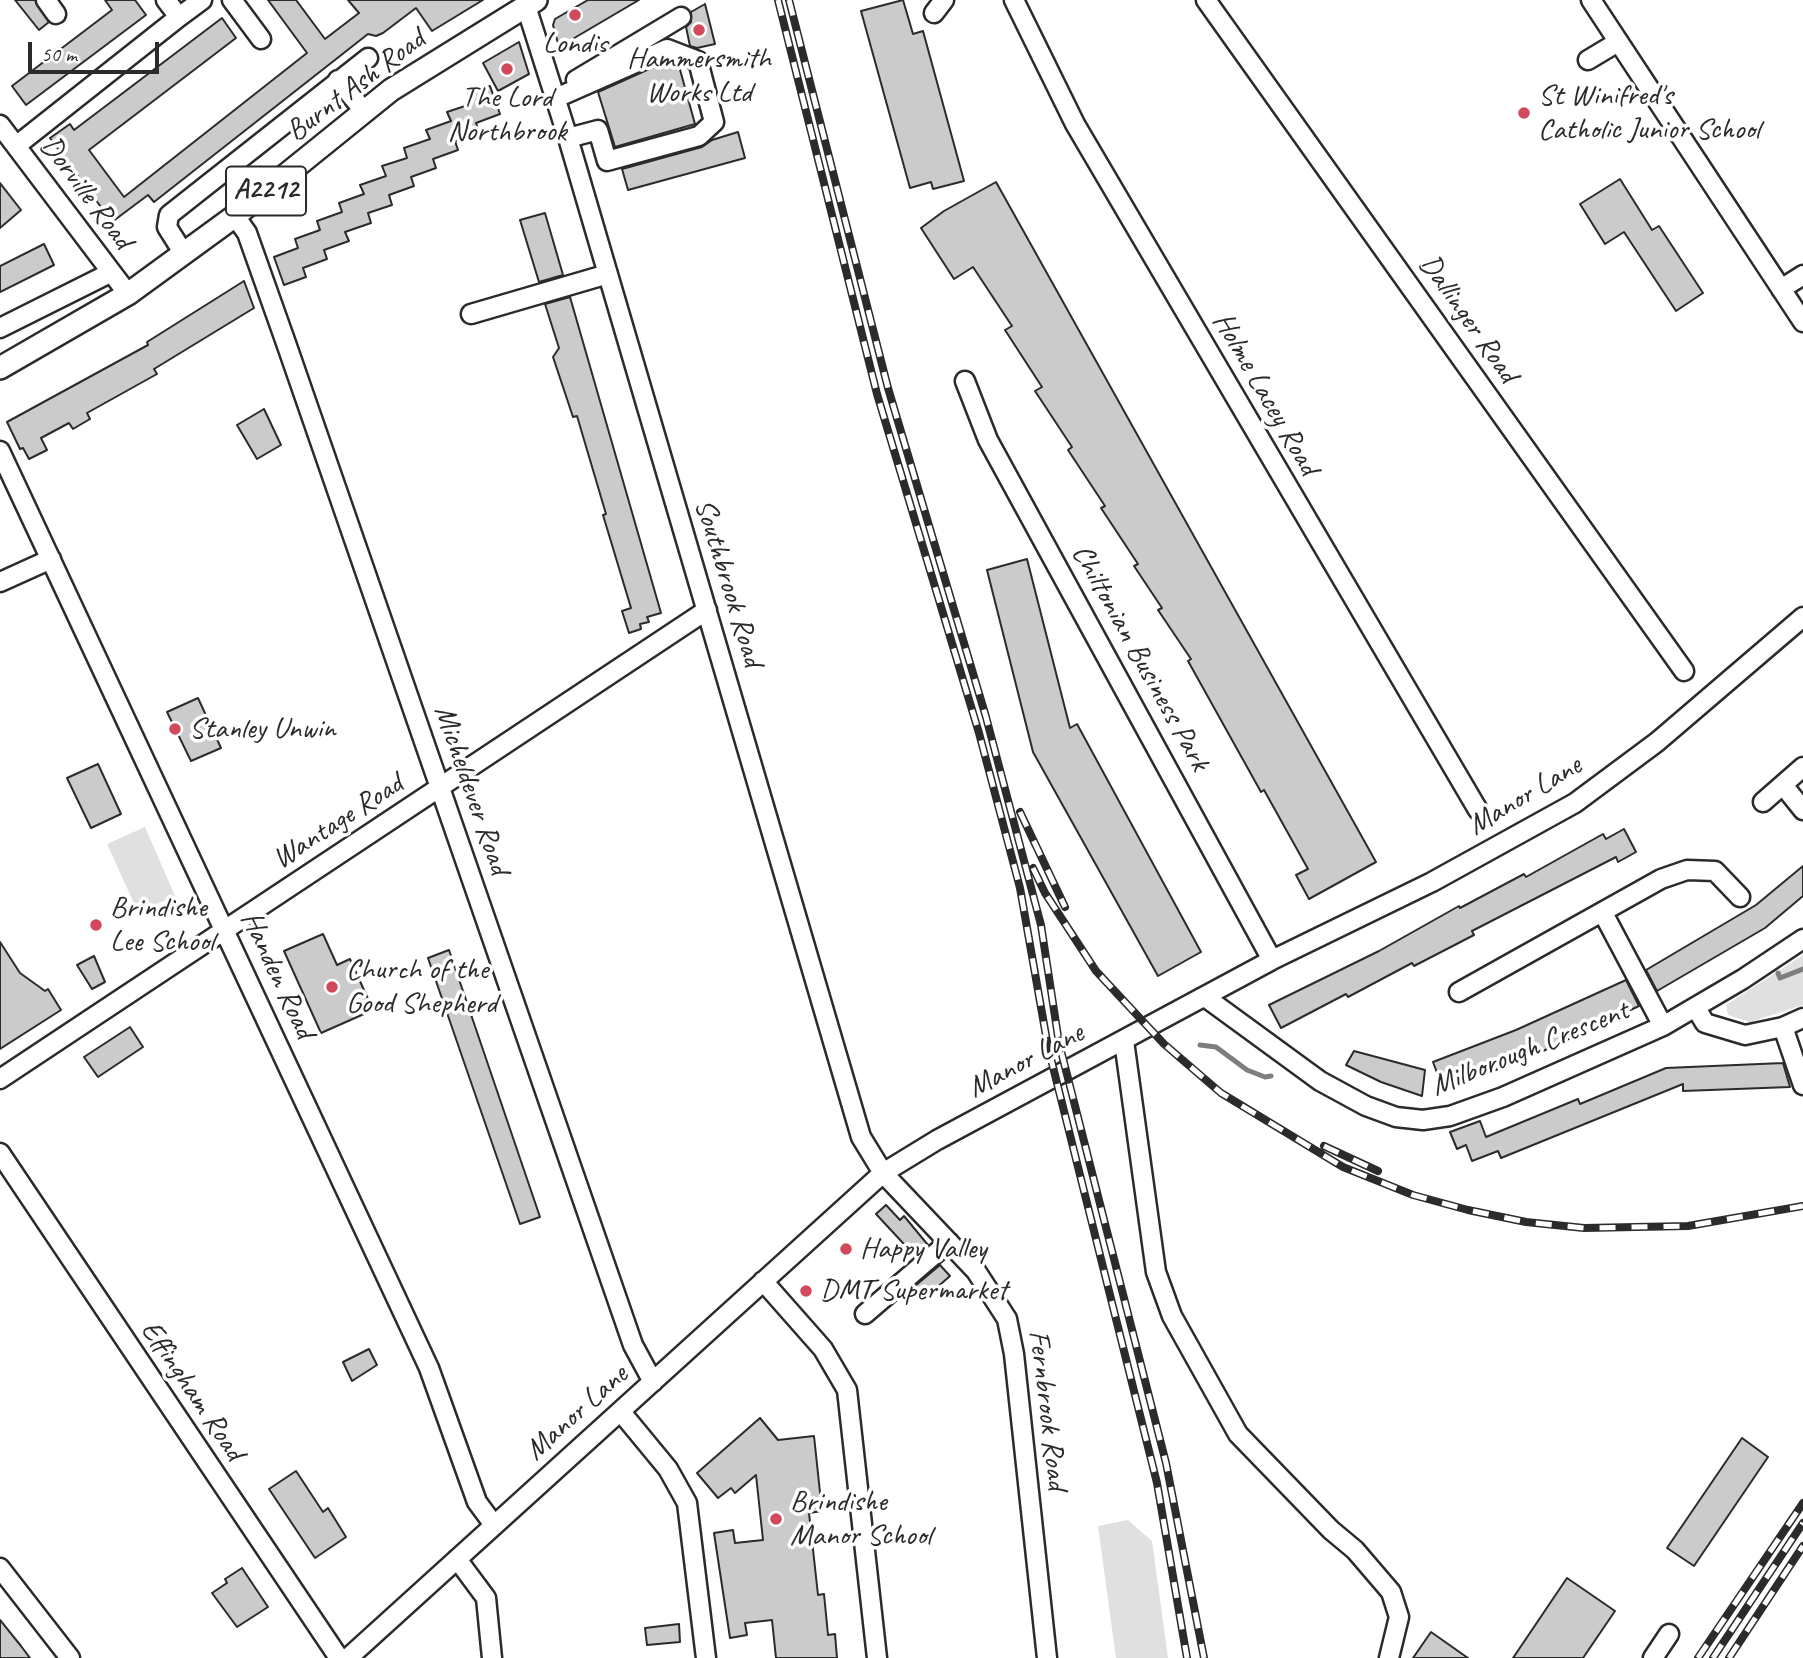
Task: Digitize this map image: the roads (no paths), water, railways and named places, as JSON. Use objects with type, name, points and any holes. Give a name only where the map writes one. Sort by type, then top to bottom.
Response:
[{"type":"main road","name":"Burnt Ash Road","points":[[0,368],[128,294],[234,216],[391,90],[531,3]]},
{"type":"street","points":[[166,0],[179,17]]},
{"type":"street","points":[[16,146],[202,0]]},
{"type":"street","points":[[232,0],[261,39]]},
{"type":"street","name":"Holme Lacey Road","points":[[1014,0],[1075,124],[1478,810]]},
{"type":"street","name":"Dallinger Road","points":[[1206,0],[1684,671]]},
{"type":"street","points":[[1591,0],[1803,322]]},
{"type":"street","name":"Southbrook Road","points":[[531,3],[568,138],[861,1137],[883,1173]]},
{"type":"street","points":[[555,93],[681,17]]},
{"type":"street","points":[[1588,60],[1619,42]]},
{"type":"street","points":[[555,93],[667,49],[698,61],[714,122],[699,136],[607,162],[598,130],[568,138]]},
{"type":"street","name":"Burnt Ash Road","points":[[184,254],[167,227],[169,215],[368,58]]},
{"type":"street","points":[[338,80],[365,113]]},
{"type":"street","name":"Dorville Road","points":[[0,125],[128,294]]},
{"type":"street","name":"Micheldever Road","points":[[234,216],[247,233],[633,1345],[653,1382]]},
{"type":"street","points":[[0,328],[110,272]]},
{"type":"street","points":[[471,314],[608,274]]},
{"type":"street","points":[[1781,289],[1803,275]]},
{"type":"street","name":"Chiltonian Business Park","points":[[965,381],[988,440],[1272,960]]},
{"type":"street","name":"Handen Road","points":[[0,452],[429,1368],[477,1502],[494,1525]]},
{"type":"street","points":[[0,582],[51,559]]},
{"type":"street","name":"Wantage Road","points":[[0,1079],[707,610]]},
{"type":"street","name":"Manor Lane","points":[[348,1658],[883,1173],[937,1140],[1272,960],[1432,882],[1575,803],[1657,742],[1803,617]]},
{"type":"street","points":[[1763,802],[1803,767]]},
{"type":"street","points":[[1783,785],[1803,810]]},
{"type":"street","points":[[1459,992],[1661,879],[1687,870],[1715,871],[1740,897]]},
{"type":"street","points":[[1603,913],[1663,1026]]},
{"type":"street","name":"Milborough Crescent","points":[[1205,997],[1320,1081],[1366,1106],[1396,1117],[1423,1120],[1450,1116],[1503,1097],[1663,1026],[1696,1008],[1803,939]]},
{"type":"street","points":[[1696,1008],[1705,1023],[1727,1032],[1745,1035],[1783,1027],[1803,1018]]},
{"type":"street","points":[[1783,1027],[1803,1085]]},
{"type":"street","points":[[1124,1041],[1156,1272],[1172,1316],[1238,1434],[1331,1530],[1354,1550],[1391,1592],[1399,1617],[1389,1658]]},
{"type":"street","name":"Effingham Road","points":[[0,1153],[340,1658]]},
{"type":"street","name":"Fernbrook Road","points":[[883,1173],[949,1242],[991,1291],[1007,1319],[1014,1354],[1047,1658]]},
{"type":"street","points":[[865,1314],[949,1242]]},
{"type":"street","points":[[763,1281],[823,1349],[847,1390],[877,1658]]},
{"type":"street","points":[[621,1412],[668,1469],[687,1503],[706,1658]]},
{"type":"street","points":[[457,1559],[486,1598],[492,1658]]},
{"type":"street","points":[[0,1568],[70,1658]]},
{"type":"street","points":[[1653,1658],[1669,1634]]},
{"type":"waterway","points":[[1778,973],[1780,978],[1803,969]]},
{"type":"waterway","points":[[1200,1045],[1216,1047],[1247,1070],[1265,1077],[1271,1076]]},
{"type":"railway","points":[[778,0],[877,394],[979,733],[1020,888],[1048,1047],[1157,1483],[1187,1658]]},
{"type":"railway","points":[[789,0],[888,388],[986,717],[1041,925],[1059,1043],[1166,1463],[1204,1658]]},
{"type":"railway","points":[[1020,812],[1065,907]]},
{"type":"railway","points":[[1033,868],[1045,893],[1096,971],[1164,1044],[1221,1093],[1343,1167],[1413,1195],[1468,1210],[1526,1222],[1584,1228],[1688,1226],[1803,1206]]},
{"type":"railway","points":[[1324,1146],[1378,1171]]},
{"type":"railway","points":[[1698,1658],[1803,1503]]},
{"type":"railway","points":[[1713,1658],[1803,1523]]},
{"type":"railway","points":[[1729,1658],[1803,1546]]},
{"type":"place","name":"Londis","points":[[575,15]]},
{"type":"place","name":"Hammersmith Works Ltd","points":[[699,30]]},
{"type":"place","name":"The Lord Northbrook","points":[[507,69]]},
{"type":"place","name":"St Winifred's Catholic Junior School","points":[[1524,113]]},
{"type":"place","name":"Stanley Unwin","points":[[175,729]]},
{"type":"place","name":"Brindishe Lee School","points":[[96,925]]},
{"type":"place","name":"Church of the Good Shepherd","points":[[332,987]]},
{"type":"place","name":"Happy Valley","points":[[846,1249]]},
{"type":"place","name":"DMT Supermarket","points":[[806,1291]]},
{"type":"place","name":"Brindishe Manor School","points":[[776,1519]]}]
